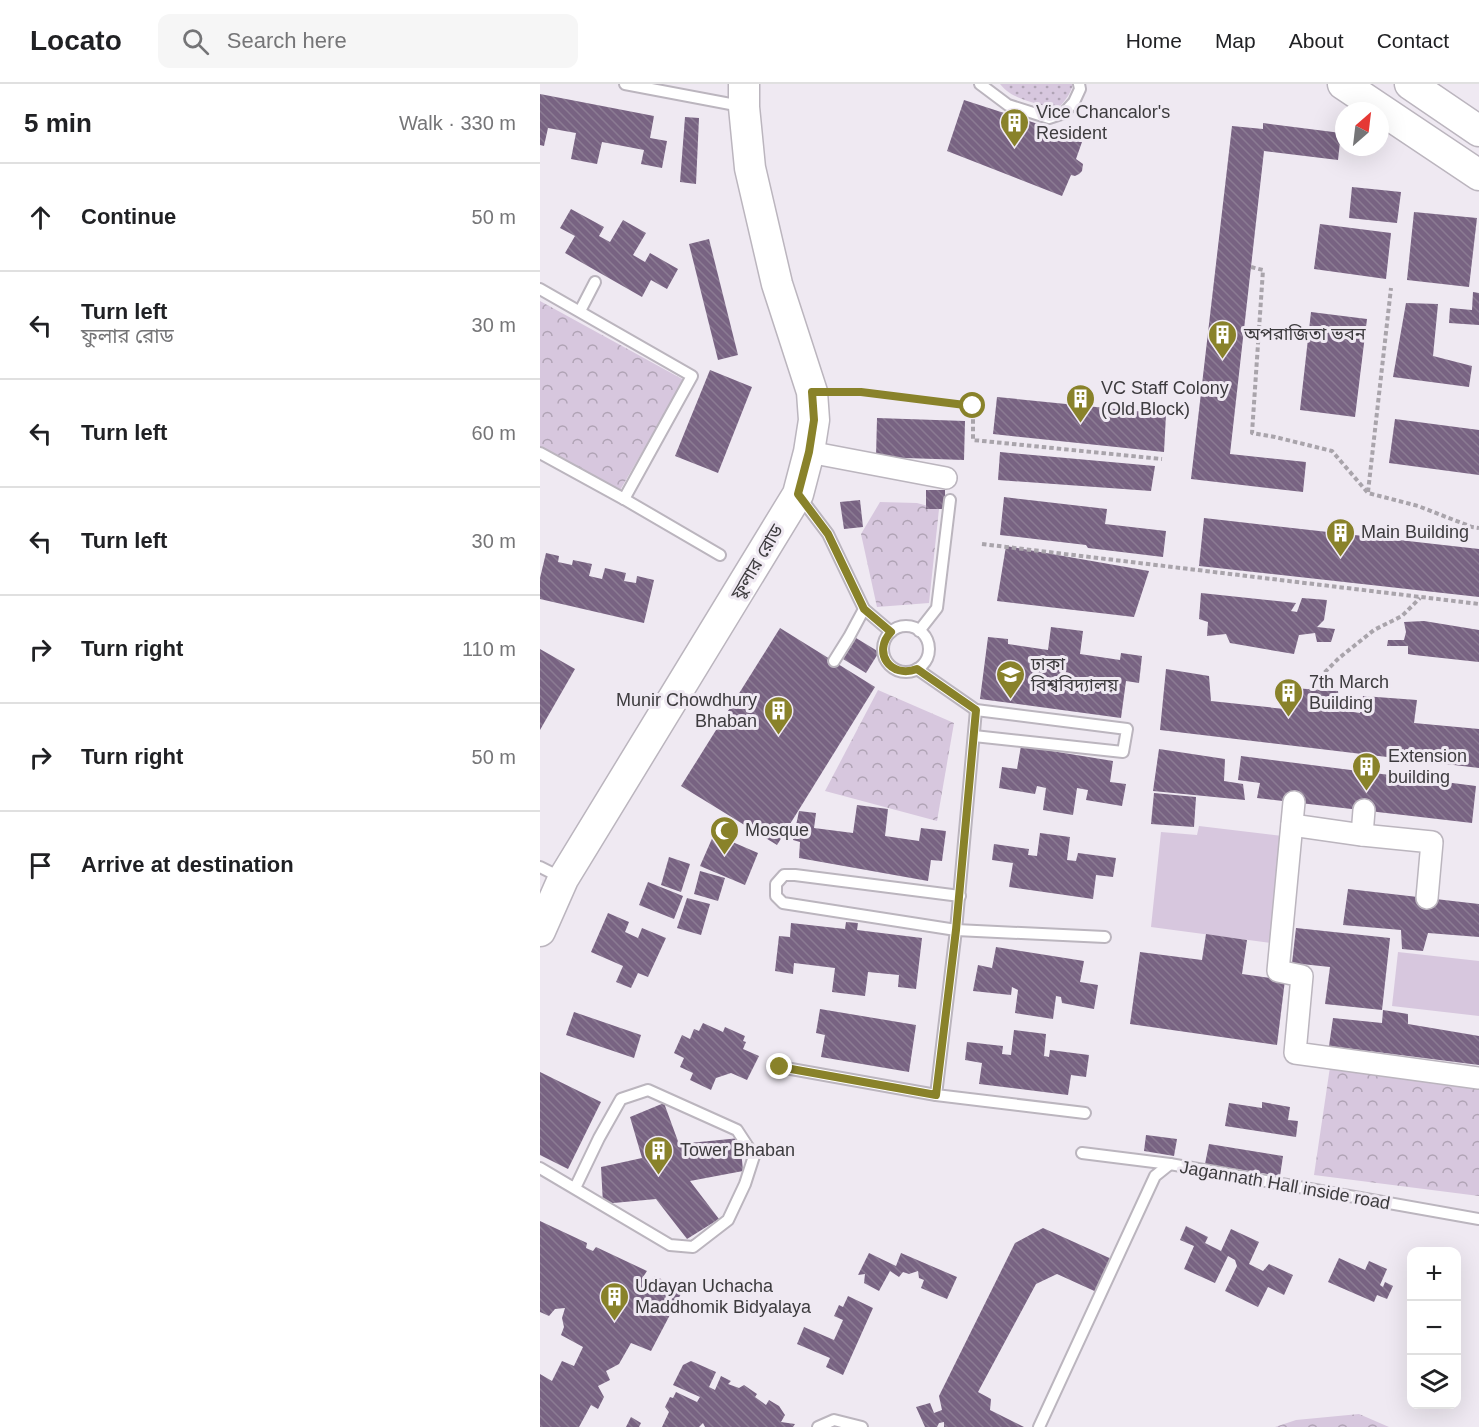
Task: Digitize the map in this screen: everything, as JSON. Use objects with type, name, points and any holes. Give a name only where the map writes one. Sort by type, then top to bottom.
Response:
[{"type":"main road","points":[[1410,84],[1479,131]]},
{"type":"main road","points":[[1347,85],[1479,176]]},
{"type":"main road","name":"ফুলার রোড","points":[[540,931],[552,873],[798,494],[809,452],[814,420],[812,392],[777,284],[750,168],[744,95]]},
{"type":"street","points":[[809,452],[946,478]]},
{"type":"street","points":[[1294,802],[1278,971],[1302,976],[1295,1053],[1479,1078]]},
{"type":"street","points":[[1362,835],[1364,810]]},
{"type":"street","points":[[1292,825],[1432,842],[1427,898]]},
{"type":"lane","points":[[625,84],[744,95]]},
{"type":"lane","points":[[980,84],[993,89],[1008,105],[1049,118],[1064,113],[1074,102],[1080,88],[1079,84]]},
{"type":"lane","points":[[580,311],[595,282]]},
{"type":"lane","points":[[540,289],[692,376],[624,499]]},
{"type":"lane","points":[[540,453],[720,555]]},
{"type":"lane","points":[[798,494],[828,534],[864,609],[891,632]]},
{"type":"lane","points":[[919,631],[937,608],[950,500]]},
{"type":"lane","points":[[834,661],[864,609]]},
{"type":"lane","points":[[905,627],[919,631],[928,643],[927,658],[923,665],[910,672],[895,670],[889,665],[883,651],[886,637],[891,632],[905,627]]},
{"type":"lane","points":[[917,669],[976,710],[1127,729],[1123,752],[974,736]]},
{"type":"lane","points":[[936,1095],[960,896],[976,710]]},
{"type":"lane","points":[[960,896],[795,875],[784,875],[776,884],[776,896],[783,903],[956,930],[1106,937]]},
{"type":"lane","points":[[780,1067],[936,1095],[1085,1113]]},
{"type":"lane","points":[[540,1168],[670,1245],[693,1247],[728,1220],[746,1184],[754,1156],[737,1130],[648,1090],[621,1099],[575,1188]]},
{"type":"lane","points":[[1082,1153],[1170,1164]]},
{"type":"lane","name":"Jagannath Hall inside road","points":[[1039,1427],[1155,1176],[1170,1164],[1479,1219]]},
{"type":"lane","points":[[818,1427],[834,1420],[862,1427]]},
{"type":"path","points":[[1251,267],[1263,270],[1252,433],[1332,451],[1368,493],[1418,506],[1479,528]]},
{"type":"path","points":[[1368,493],[1390,288]]},
{"type":"path","points":[[812,392],[861,392],[973,406],[973,440],[1162,459]]},
{"type":"path","points":[[982,544],[1479,604]]},
{"type":"path","points":[[1311,690],[1318,679],[1339,658],[1374,630],[1402,616],[1420,597]]},
{"type":"green space","points":[[1000,84],[1073,84],[1068,97],[1059,107],[1024,100],[1011,94]]},
{"type":"green space","points":[[540,301],[684,380],[619,492],[540,447]]},
{"type":"green space","points":[[880,502],[917,503],[939,509],[929,603],[877,607],[861,534]]},
{"type":"green space","points":[[878,690],[954,723],[937,821],[825,791]]},
{"type":"green space","points":[[1199,826],[1282,836],[1271,943],[1151,927],[1161,832],[1197,835]]},
{"type":"green space","points":[[1398,952],[1479,961],[1479,1016],[1392,1006]]},
{"type":"green space","points":[[1330,1067],[1479,1088],[1479,1196],[1314,1175]]},
{"type":"green space","points":[[1359,1414],[1389,1427],[1275,1427],[1296,1420]]},
{"type":"building","points":[[540,94],[654,116],[650,138],[667,141],[662,168],[641,164],[644,150],[602,142],[597,164],[571,159],[576,133],[548,128],[544,146],[540,145]]},
{"type":"building","name":"Vice Chancalor's Resident","points":[[964,100],[1035,123],[1082,142],[1076,159],[1083,164],[1082,171],[1075,176],[1071,175],[1062,196],[947,151]]},
{"type":"building","points":[[685,117],[699,118],[696,184],[680,182]]},
{"type":"building","name":"অপরাজিতা ভবন","points":[[1263,123],[1335,132],[1335,156],[1338,156],[1338,160],[1264,151],[1230,454],[1306,462],[1303,492],[1191,479],[1232,126],[1263,129]]},
{"type":"building","points":[[1352,187],[1401,192],[1397,223],[1349,218]]},
{"type":"building","points":[[571,209],[604,227],[599,236],[610,242],[623,220],[646,233],[633,255],[645,262],[650,253],[678,269],[667,289],[651,280],[642,297],[565,253],[575,236],[560,228]]},
{"type":"building","points":[[1414,212],[1477,218],[1469,287],[1407,280]]},
{"type":"building","points":[[1320,224],[1391,233],[1386,279],[1314,269]]},
{"type":"building","points":[[709,239],[738,355],[718,360],[689,244]]},
{"type":"building","points":[[1473,292],[1479,293],[1479,325],[1449,323],[1450,308],[1472,310]]},
{"type":"building","points":[[1406,303],[1438,304],[1433,356],[1472,366],[1469,387],[1393,377]]},
{"type":"building","points":[[1311,312],[1367,319],[1355,417],[1300,410]]},
{"type":"building","points":[[710,370],[752,387],[718,473],[675,456]]},
{"type":"building","name":"VC Staff Colony (Old Block)","points":[[997,397],[1166,414],[1164,452],[993,434]]},
{"type":"building","points":[[877,418],[965,421],[964,460],[876,457]]},
{"type":"building","points":[[1395,419],[1479,430],[1479,475],[1389,463]]},
{"type":"building","points":[[1000,452],[1155,466],[1151,491],[998,480]]},
{"type":"building","points":[[926,490],[945,490],[945,509],[926,509]]},
{"type":"building","points":[[1004,497],[1107,509],[1105,524],[1166,531],[1163,557],[1000,535]]},
{"type":"building","points":[[860,500],[863,527],[844,529],[840,502]]},
{"type":"building","name":"Main Building","points":[[1204,518],[1479,549],[1479,597],[1199,566]]},
{"type":"building","points":[[1006,546],[1149,571],[1134,617],[997,601]]},
{"type":"building","points":[[546,553],[559,556],[558,562],[572,565],[573,560],[592,564],[589,576],[602,579],[605,568],[626,573],[624,581],[636,583],[637,576],[654,580],[644,623],[540,599],[540,578]]},
{"type":"building","points":[[1201,593],[1296,603],[1291,611],[1297,612],[1302,598],[1327,600],[1324,620],[1317,627],[1335,629],[1331,642],[1317,642],[1315,633],[1299,635],[1294,654],[1230,643],[1226,634],[1207,636],[1208,622],[1199,619]]},
{"type":"building","points":[[1424,621],[1479,630],[1479,662],[1408,654],[1408,646],[1387,646],[1388,640],[1404,640],[1406,632],[1404,622]]},
{"type":"building","points":[[1051,627],[1083,631],[1080,654],[1120,660],[1121,653],[1142,656],[1139,683],[1126,681],[1121,718],[980,699],[988,637],[1008,639],[1008,644],[1048,650]]},
{"type":"building","name":"Munir Chowdhury Bhaban","points":[[780,628],[875,687],[777,845],[681,786]]},
{"type":"building","points":[[856,638],[879,652],[866,673],[843,659]]},
{"type":"building","points":[[540,649],[575,669],[540,730]]},
{"type":"building","name":"7th March Building","points":[[1166,669],[1209,676],[1211,701],[1294,710],[1292,688],[1338,691],[1340,710],[1360,713],[1363,696],[1417,700],[1414,723],[1479,729],[1479,768],[1160,730]]},
{"type":"building","points":[[1021,746],[1113,761],[1110,782],[1126,784],[1122,806],[1086,800],[1088,790],[1077,788],[1073,815],[1043,810],[1046,788],[1037,786],[1035,794],[999,788],[1002,767],[1017,769]]},
{"type":"building","points":[[1159,749],[1225,759],[1224,781],[1243,784],[1245,800],[1153,791]]},
{"type":"building","name":"Extension building","points":[[1241,756],[1476,786],[1472,823],[1257,798],[1260,783],[1238,780]]},
{"type":"building","points":[[1154,793],[1196,797],[1194,827],[1151,824]]},
{"type":"building","points":[[857,805],[888,809],[885,836],[919,841],[921,828],[946,831],[942,861],[931,860],[928,881],[799,858],[800,842],[793,840],[799,811],[816,813],[814,828],[853,833]]},
{"type":"building","points":[[1040,833],[1070,837],[1067,860],[1076,861],[1078,853],[1116,858],[1113,877],[1096,875],[1093,899],[1009,887],[1013,863],[992,860],[994,844],[1029,849],[1028,855],[1037,856]]},
{"type":"building","points":[[714,834],[758,853],[745,885],[700,866]]},
{"type":"building","points":[[669,857],[690,864],[681,892],[661,885]]},
{"type":"building","points":[[700,871],[725,878],[718,901],[694,894]]},
{"type":"building","points":[[648,882],[683,896],[674,919],[639,905]]},
{"type":"building","points":[[1348,889],[1479,904],[1479,937],[1428,933],[1423,951],[1402,949],[1401,930],[1343,925]]},
{"type":"building","points":[[687,898],[710,904],[701,935],[677,928]]},
{"type":"building","points":[[608,913],[629,922],[625,932],[638,938],[642,928],[666,938],[648,977],[638,973],[631,988],[616,982],[623,966],[591,952]]},
{"type":"building","points":[[846,922],[858,923],[857,930],[922,938],[916,989],[898,987],[899,975],[868,972],[865,996],[832,992],[835,968],[794,963],[793,974],[775,971],[779,936],[790,937],[791,923],[845,929]]},
{"type":"building","points":[[1296,928],[1390,938],[1382,1010],[1325,1004],[1330,967],[1292,963]]},
{"type":"building","points":[[1206,934],[1247,940],[1242,974],[1285,980],[1277,1045],[1130,1024],[1140,952],[1202,960]]},
{"type":"building","points":[[996,947],[1084,961],[1080,982],[1098,985],[1094,1009],[1062,1003],[1061,997],[1056,996],[1053,1019],[1015,1013],[1018,990],[1012,987],[1011,995],[973,991],[978,965],[992,968]]},
{"type":"building","points":[[820,1009],[916,1025],[909,1072],[821,1057],[825,1035],[816,1033]]},
{"type":"building","points":[[1383,1010],[1408,1014],[1408,1024],[1479,1036],[1479,1065],[1329,1046],[1333,1018],[1382,1023]]},
{"type":"building","points":[[574,1012],[641,1035],[634,1058],[566,1035]]},
{"type":"building","points":[[703,1023],[723,1032],[725,1027],[745,1036],[743,1041],[746,1042],[743,1049],[759,1056],[747,1080],[731,1073],[716,1078],[711,1090],[690,1080],[693,1073],[680,1067],[684,1058],[674,1053],[682,1035],[690,1039],[694,1029],[699,1031]]},
{"type":"building","points":[[1014,1030],[1046,1034],[1044,1056],[1049,1057],[1050,1050],[1089,1055],[1086,1077],[1071,1075],[1068,1095],[979,1084],[982,1063],[965,1060],[967,1042],[1003,1046],[1002,1054],[1011,1055]]},
{"type":"building","points":[[540,1072],[601,1102],[568,1169],[540,1155]]},
{"type":"building","points":[[1262,1102],[1290,1107],[1288,1120],[1298,1121],[1296,1137],[1225,1126],[1229,1103],[1262,1108]]},
{"type":"building","name":"Tower Bhaban","points":[[664,1103],[679,1144],[740,1138],[743,1171],[690,1181],[719,1219],[687,1239],[656,1199],[603,1204],[601,1167],[642,1158],[630,1117]]},
{"type":"building","points":[[1146,1135],[1177,1139],[1174,1156],[1144,1151]]},
{"type":"building","points":[[1209,1144],[1283,1156],[1280,1176],[1205,1164]]},
{"type":"building","name":"Udayan Uchacha Maddhomik Bidyalaya","points":[[540,1221],[587,1243],[586,1248],[593,1251],[596,1247],[647,1271],[643,1277],[651,1281],[655,1276],[683,1290],[651,1351],[631,1343],[619,1364],[606,1371],[610,1380],[598,1386],[604,1397],[598,1409],[591,1405],[579,1427],[540,1427],[540,1374],[552,1381],[562,1361],[574,1366],[583,1347],[561,1335],[565,1308],[555,1309],[549,1316],[540,1312]]},
{"type":"building","points":[[1186,1226],[1208,1237],[1205,1243],[1221,1251],[1231,1229],[1259,1242],[1249,1264],[1263,1271],[1269,1264],[1293,1275],[1284,1295],[1268,1287],[1258,1307],[1225,1291],[1237,1266],[1235,1260],[1228,1256],[1215,1283],[1184,1269],[1194,1246],[1180,1240]]},
{"type":"building","points":[[1043,1228],[1116,1261],[1101,1294],[1057,1274],[1036,1284],[978,1392],[991,1399],[990,1410],[1024,1427],[944,1427],[944,1422],[939,1423],[937,1427],[925,1427],[916,1407],[930,1403],[934,1413],[942,1410],[939,1396],[1015,1243]]},
{"type":"building","points":[[869,1253],[896,1266],[901,1253],[957,1277],[947,1299],[921,1288],[924,1280],[919,1278],[918,1271],[909,1274],[903,1272],[899,1277],[890,1271],[879,1291],[864,1283],[865,1274],[858,1275]]},
{"type":"building","points":[[1339,1258],[1365,1270],[1369,1261],[1387,1269],[1380,1285],[1383,1287],[1385,1282],[1393,1286],[1387,1299],[1377,1295],[1374,1302],[1328,1282]]},
{"type":"building","points":[[848,1296],[873,1308],[843,1375],[826,1367],[830,1358],[797,1344],[804,1327],[834,1340],[843,1320],[834,1316],[839,1305],[843,1307]]},
{"type":"building","points":[[691,1361],[716,1372],[709,1387],[715,1390],[721,1376],[731,1381],[728,1384],[739,1388],[744,1385],[757,1394],[755,1397],[766,1405],[769,1400],[779,1406],[785,1415],[781,1422],[795,1424],[793,1427],[705,1427],[703,1423],[699,1427],[662,1427],[669,1412],[665,1407],[670,1397],[673,1398],[676,1392],[697,1402],[700,1397],[673,1385],[683,1365]]},
{"type":"building","points":[[631,1417],[641,1423],[639,1427],[626,1427]]},
{"type":"place","name":"Vice Chancalor's Resident","points":[[1015,148]]},
{"type":"place","name":"অপরাজিতা ভবন","points":[[1223,360]]},
{"type":"place","name":"VC Staff Colony (Old Block)","points":[[1080,424]]},
{"type":"place","name":"Main Building","points":[[1340,558]]},
{"type":"place","name":"ঢাকা বিশ্ববিদ্যালয়","points":[[1010,700]]},
{"type":"place","name":"7th March Building","points":[[1288,718]]},
{"type":"place","name":"Munir Chowdhury Bhaban","points":[[778,736]]},
{"type":"place","name":"Extension building","points":[[1367,792]]},
{"type":"place","name":"Mosque","points":[[724,856]]},
{"type":"place","name":"Tower Bhaban","points":[[659,1176]]},
{"type":"place","name":"Udayan Uchacha Maddhomik Bidyalaya","points":[[614,1322]]},
{"type":"route","points":[[780,1067],[936,1095],[956,930],[976,710],[917,669],[902,672],[889,665],[885,659],[883,644],[891,632],[864,609],[828,534],[798,494],[809,452],[814,420],[812,392],[861,392],[973,406]]}]
